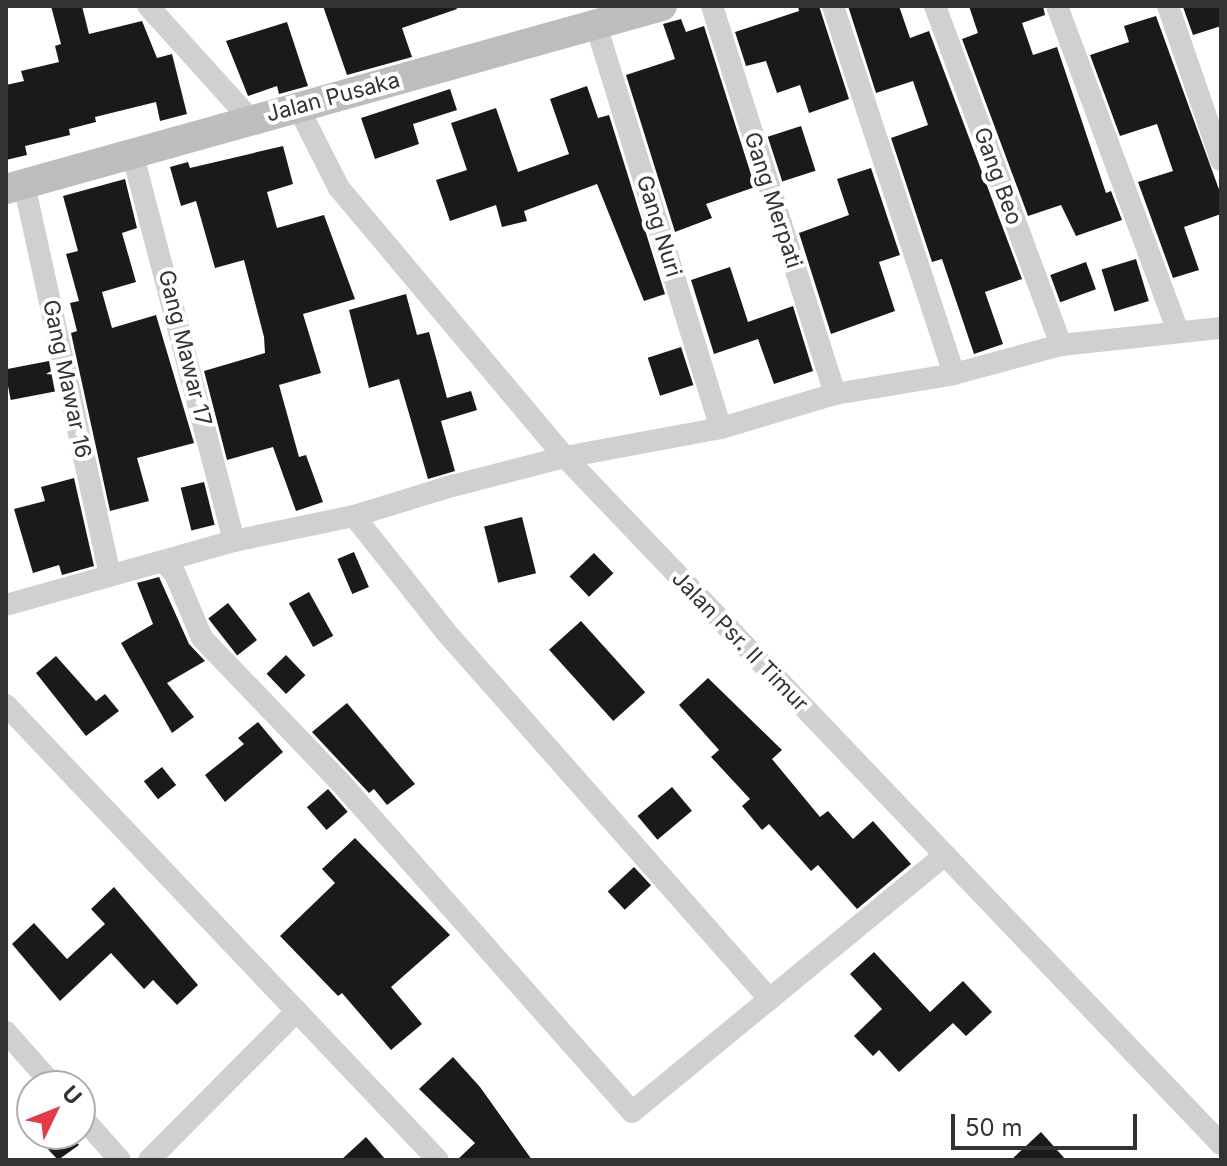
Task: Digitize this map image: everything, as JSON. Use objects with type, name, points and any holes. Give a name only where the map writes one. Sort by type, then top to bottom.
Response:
[{"type":"main road","name":"Jalan Pusaka","points":[[15,186],[133,156],[250,119],[662,6]]},
{"type":"street","points":[[148,6],[250,119]]},
{"type":"street","name":"Gang Merpati","points":[[712,6],[835,394]]},
{"type":"street","points":[[833,6],[954,374]]},
{"type":"street","name":"Gang Beo","points":[[935,6],[1061,345]]},
{"type":"street","points":[[1057,6],[1178,331]]},
{"type":"street","points":[[1168,6],[1221,160]]},
{"type":"street","name":"Gang Nuri","points":[[596,25],[721,428]]},
{"type":"street","name":"Jalan Psr. II Timur","points":[[298,107],[339,188],[565,457],[1221,1144]]},
{"type":"street","name":"Gang Mawar 17","points":[[133,156],[234,541]]},
{"type":"street","name":"Gang Mawar 16","points":[[15,186],[110,575]]},
{"type":"street","points":[[7,599],[165,563],[234,541],[354,516],[565,457],[721,428],[835,394],[954,374],[1061,345],[1221,328]]},
{"type":"street","points":[[354,516],[445,631],[770,999]]},
{"type":"street","points":[[165,563],[175,574],[202,638],[466,922],[628,1110],[635,1111],[945,855]]},
{"type":"street","points":[[6,705],[438,1160]]},
{"type":"street","points":[[149,1160],[297,1011]]},
{"type":"street","points":[[6,1032],[40,1070]]},
{"type":"street","points":[[96,1133],[120,1160]]},
{"type":"building","points":[[51,6],[82,6],[89,34],[142,21],[157,58],[172,54],[187,114],[160,121],[156,102],[95,117],[96,122],[69,129],[70,135],[25,146],[27,155],[6,160],[6,85],[24,81],[21,71],[59,62],[55,46],[61,44]]},
{"type":"building","points":[[323,6],[456,6],[457,9],[402,28],[412,57],[347,75]]},
{"type":"building","points":[[798,6],[819,6],[849,99],[809,113],[800,85],[777,93],[766,61],[746,66],[735,32],[799,11]]},
{"type":"building","points":[[848,6],[899,6],[910,38],[929,31],[1022,279],[985,292],[1003,344],[974,354],[942,259],[932,262],[891,138],[928,125],[913,81],[876,93]]},
{"type":"building","points":[[969,6],[1043,6],[1045,15],[1022,23],[1033,55],[1057,47],[1106,193],[1111,191],[1122,220],[1076,236],[1061,205],[1028,216],[962,39],[978,33]]},
{"type":"building","points":[[1221,6],[1221,26],[1193,35],[1183,7]]},
{"type":"building","points":[[1156,16],[1221,195],[1221,214],[1184,227],[1199,270],[1173,278],[1138,182],[1173,171],[1157,124],[1120,136],[1090,55],[1129,42],[1124,26]]},
{"type":"building","points":[[681,19],[686,32],[704,26],[755,187],[706,204],[712,218],[675,232],[626,75],[675,59],[663,24]]},
{"type":"building","points":[[287,22],[308,86],[279,94],[277,86],[248,96],[226,41]]},
{"type":"building","points":[[587,86],[598,118],[609,115],[665,294],[644,301],[597,184],[524,211],[527,221],[502,227],[496,205],[450,221],[436,180],[467,170],[451,123],[496,108],[518,172],[569,154],[550,99]]},
{"type":"building","points":[[450,89],[457,110],[413,124],[419,144],[375,159],[361,118]]},
{"type":"building","points":[[801,126],[816,171],[782,182],[768,137]]},
{"type":"building","points":[[283,146],[293,184],[267,192],[277,228],[324,215],[355,299],[303,314],[321,373],[279,385],[299,457],[306,455],[323,502],[296,511],[273,447],[227,460],[204,371],[265,353],[264,337],[244,260],[215,268],[196,201],[181,206],[170,167],[188,162],[190,168]]},
{"type":"building","points":[[871,168],[900,255],[879,262],[895,311],[831,334],[799,233],[849,215],[837,179]]},
{"type":"building","points":[[125,179],[137,228],[122,233],[136,282],[102,292],[112,328],[156,315],[194,443],[137,458],[149,501],[110,511],[71,333],[77,331],[70,303],[79,301],[66,254],[78,251],[63,196]]},
{"type":"building","points":[[1136,259],[1149,301],[1114,312],[1102,270]]},
{"type":"building","points":[[1086,262],[1096,289],[1060,302],[1050,275]]},
{"type":"building","points":[[730,267],[748,322],[793,306],[813,371],[774,384],[758,339],[714,354],[691,280]]},
{"type":"building","points":[[406,294],[417,335],[429,332],[447,398],[471,391],[477,410],[441,421],[455,471],[428,479],[399,379],[369,388],[349,310]]},
{"type":"building","points":[[681,347],[693,385],[660,396],[648,358]]},
{"type":"building","points":[[49,361],[55,391],[11,400],[6,369]]},
{"type":"building","points":[[74,478],[94,566],[62,575],[59,565],[33,573],[14,509],[45,501],[41,487]]},
{"type":"building","points":[[204,482],[215,525],[191,530],[181,488]]},
{"type":"building","points":[[522,517],[536,573],[498,583],[484,526]]},
{"type":"building","points":[[354,552],[369,587],[352,594],[337,559]]},
{"type":"building","points":[[594,553],[613,573],[589,597],[570,577]]},
{"type":"building","points":[[159,577],[189,644],[205,661],[167,683],[194,717],[172,733],[121,643],[153,624],[137,583]]},
{"type":"building","points":[[309,592],[333,636],[313,647],[289,603]]},
{"type":"building","points":[[228,603],[257,640],[237,655],[208,618]]},
{"type":"building","points":[[581,621],[645,692],[613,721],[549,650]]},
{"type":"building","points":[[286,655],[305,675],[286,694],[267,674]]},
{"type":"building","points":[[56,656],[96,701],[105,694],[119,711],[86,736],[36,673]]},
{"type":"building","points":[[708,678],[782,750],[772,759],[820,817],[828,811],[853,839],[873,821],[911,864],[857,909],[818,865],[811,871],[769,824],[762,830],[742,806],[750,799],[711,757],[719,750],[679,705]]},
{"type":"building","points":[[347,703],[415,784],[387,805],[374,789],[369,793],[312,732]]},
{"type":"building","points":[[258,722],[283,752],[225,802],[205,775],[244,744],[238,738]]},
{"type":"building","points":[[162,767],[176,785],[158,799],[144,781]]},
{"type":"building","points":[[672,787],[692,811],[657,840],[638,816]]},
{"type":"building","points":[[328,789],[348,812],[327,830],[307,807]]},
{"type":"building","points":[[355,838],[450,935],[391,987],[422,1024],[391,1050],[342,993],[338,996],[280,936],[335,883],[322,869]]},
{"type":"building","points":[[634,867],[651,885],[625,910],[608,892]]},
{"type":"building","points":[[114,887],[198,985],[177,1005],[153,980],[144,989],[111,953],[60,1001],[12,944],[34,923],[67,959],[105,924],[91,909]]},
{"type":"building","points":[[874,952],[930,1012],[963,981],[992,1012],[966,1036],[953,1023],[899,1072],[879,1050],[873,1056],[854,1036],[882,1009],[850,974]]},
{"type":"building","points":[[453,1057],[480,1087],[532,1160],[457,1160],[475,1143],[419,1089]]},
{"type":"building","points":[[1041,1132],[1066,1160],[1011,1160]]},
{"type":"building","points":[[366,1137],[386,1160],[341,1160]]},
{"type":"building","points":[[49,1150],[72,1150],[58,1160]]}]
